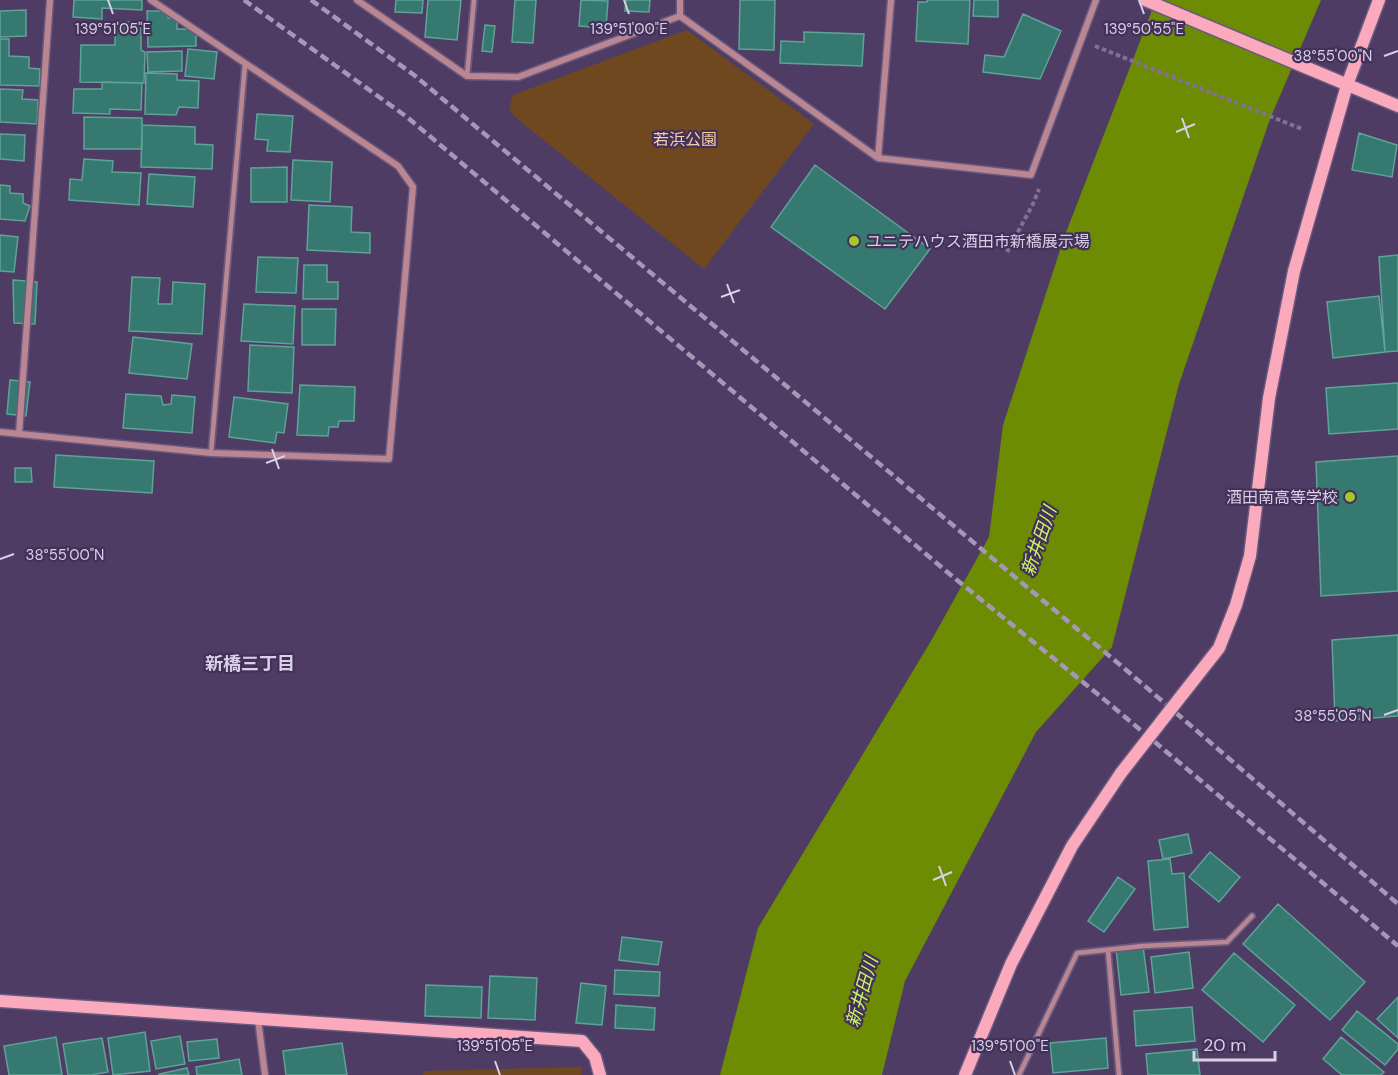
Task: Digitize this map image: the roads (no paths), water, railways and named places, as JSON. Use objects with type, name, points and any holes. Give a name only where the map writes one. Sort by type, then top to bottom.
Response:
[{"type":"street","points":[[19,434],[50,0]]},
{"type":"street","points":[[0,432],[211,453],[389,459],[413,187],[398,166],[151,0]]},
{"type":"street","points":[[357,0],[467,76],[518,77],[680,16]]},
{"type":"street","points":[[680,0],[680,16]]},
{"type":"street","points":[[878,158],[891,0]]},
{"type":"street","points":[[680,16],[878,158],[1031,175],[1096,0]]},
{"type":"street","points":[[1145,0],[1398,106]]},
{"type":"street","points":[[965,1075],[1016,954],[1072,846],[1121,773],[1219,648],[1236,606],[1250,556],[1269,398],[1292,283],[1347,85],[1379,0]]},
{"type":"street","points":[[0,1001],[582,1041],[595,1058],[600,1075]]},
{"type":"street","points":[[258,1019],[265,1075]]},
{"type":"lane","points":[[467,76],[474,0]]},
{"type":"lane","points":[[211,453],[245,64]]},
{"type":"lane","points":[[1019,1075],[1077,953],[1143,946],[1227,942],[1252,915]]},
{"type":"lane","points":[[1108,950],[1119,1075]]},
{"type":"water","name":"新井田川","points":[[1156,0],[1321,0],[1270,119],[1179,384],[1112,647],[1036,732],[905,981],[882,1075],[720,1075],[758,928],[931,641],[989,537],[1003,425],[1065,235]]},
{"type":"railway","points":[[244,0],[407,117],[952,576],[1100,696],[1398,946]]},
{"type":"railway","points":[[311,0],[414,75],[1125,669],[1398,904]]},
{"type":"place","name":"ユニテハウス酒田市新橋展示場","points":[[854,241]]},
{"type":"place","name":"酒田南高等学校","points":[[1350,497]]},
{"type":"district","name":"新橋三丁目","points":[[250,664]]},
{"type":"park label","name":"若浜公園","points":[[685,139]]}]
